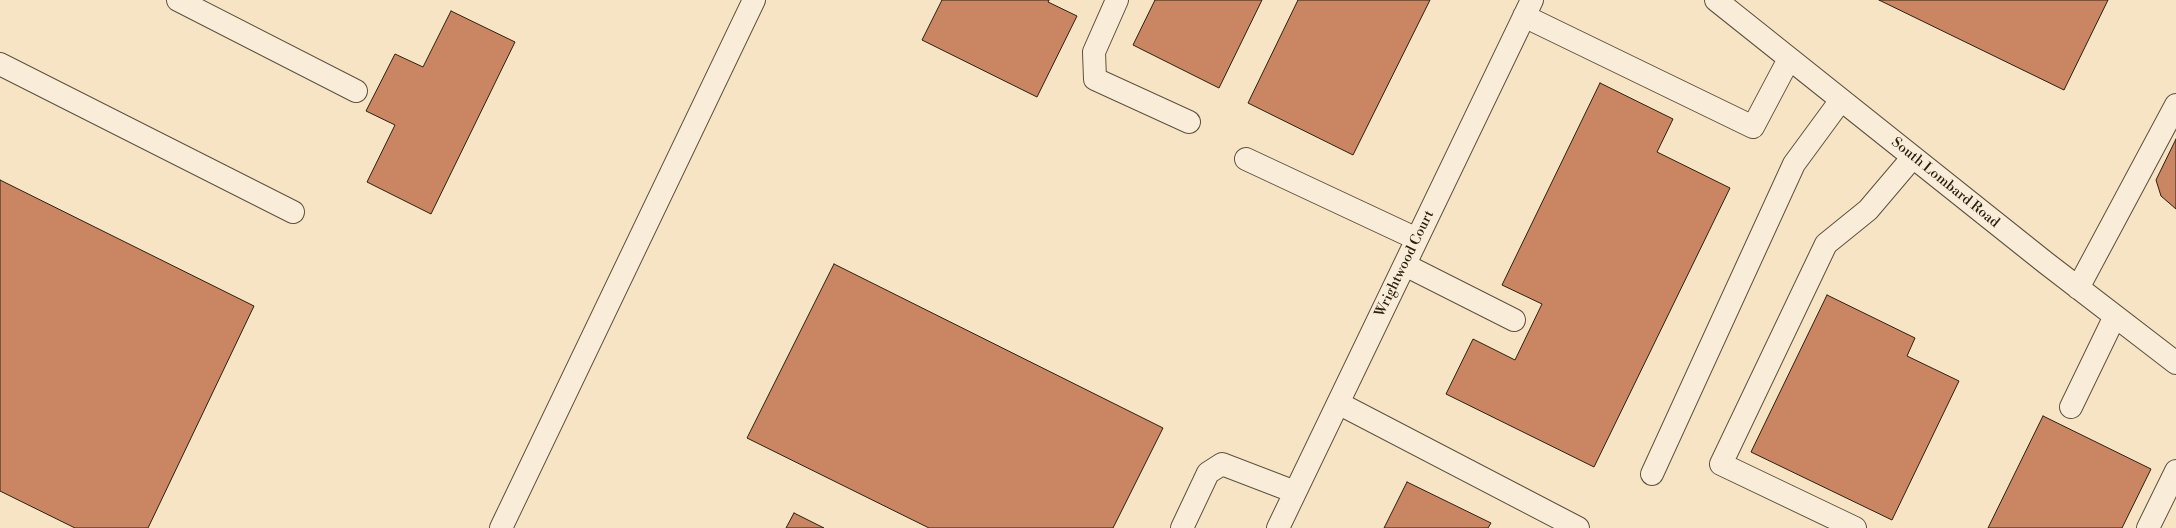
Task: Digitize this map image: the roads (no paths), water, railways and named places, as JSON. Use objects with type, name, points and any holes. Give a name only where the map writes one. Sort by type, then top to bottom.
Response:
[{"type":"street","points":[[178,0],[356,91]]},
{"type":"street","points":[[501,528],[754,0]]},
{"type":"street","points":[[1117,0],[1094,52],[1095,79],[1189,122]]},
{"type":"street","name":"South Lombard Road","points":[[1716,0],[2078,288],[2176,363]]},
{"type":"street","points":[[1528,8],[1753,127],[1790,59]]},
{"type":"street","name":"Wrightwood Court","points":[[1278,528],[1528,8]]},
{"type":"street","points":[[0,64],[293,212]]},
{"type":"street","points":[[1652,474],[1794,164],[1841,100]]},
{"type":"street","points":[[2078,288],[2176,105]]},
{"type":"street","points":[[1855,528],[1721,464],[1826,244],[1868,210],[1913,157]]},
{"type":"street","points":[[1246,159],[1417,239]]},
{"type":"street","points":[[1405,265],[1514,320]]},
{"type":"street","points":[[2071,406],[2115,316]]},
{"type":"street","points":[[1338,403],[1578,528]]},
{"type":"street","points":[[1182,528],[1208,473],[1222,464],[1295,492]]},
{"type":"street","points":[[2148,528],[2176,471]]}]
